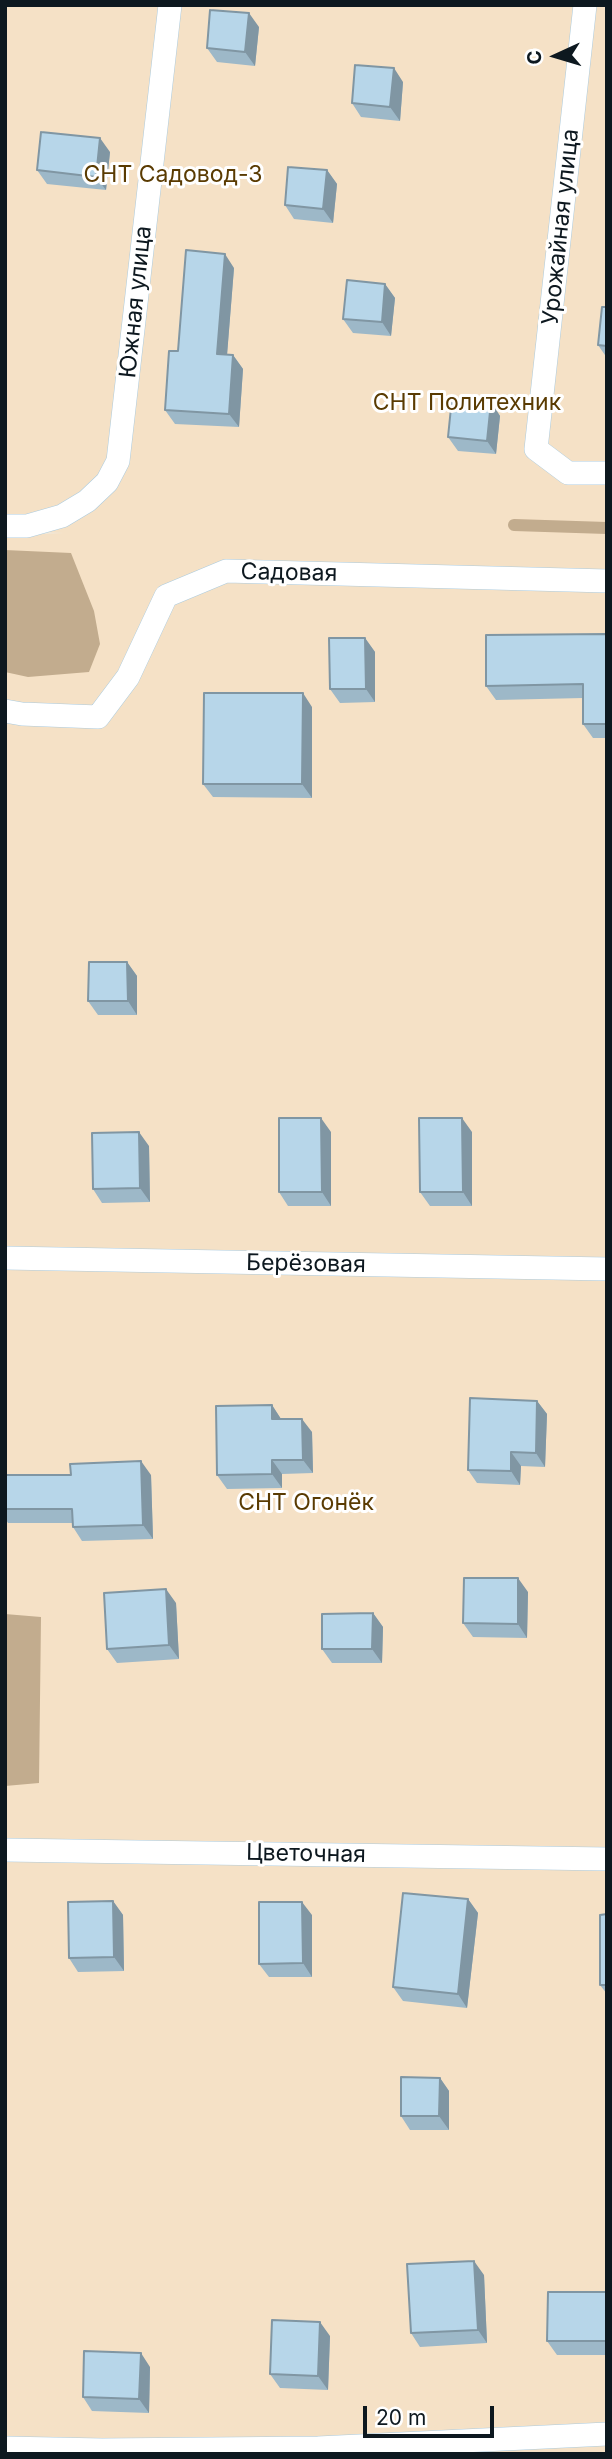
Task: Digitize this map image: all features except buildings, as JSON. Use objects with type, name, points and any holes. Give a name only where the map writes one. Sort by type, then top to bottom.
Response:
[{"type":"lane","name":"Южная улица","points":[[5,526],[27,526],[62,516],[87,501],[107,482],[118,461],[170,5]]},
{"type":"lane","name":"Урожайная улица","points":[[585,5],[536,449],[568,473],[607,473]]},
{"type":"lane","name":"Садовая","points":[[5,711],[98,717],[128,677],[166,596],[226,571],[607,581]]},
{"type":"lane","name":"Берёзовая","points":[[5,1258],[607,1269]]},
{"type":"lane","name":"Цветочная","points":[[5,1850],[607,1859]]},
{"type":"lane","points":[[5,2448],[318,2448],[607,2434]]},
{"type":"green space","name":"СНТ Огонёк","points":[[5,5],[607,5],[607,2454],[5,2454],[5,534],[64,533],[5,532]]},
{"type":"shaded area","points":[[5,550],[71,553],[94,611],[100,644],[89,672],[28,677],[5,672]]},
{"type":"shaded area","points":[[5,1614],[41,1617],[39,1783],[5,1786]]},
{"type":"waterway","points":[[514,525],[607,528]]},
{"type":"park label","name":"СНТ Садовод-3","points":[[173,175]]},
{"type":"park label","name":"СНТ Политехник","points":[[467,403]]}]
